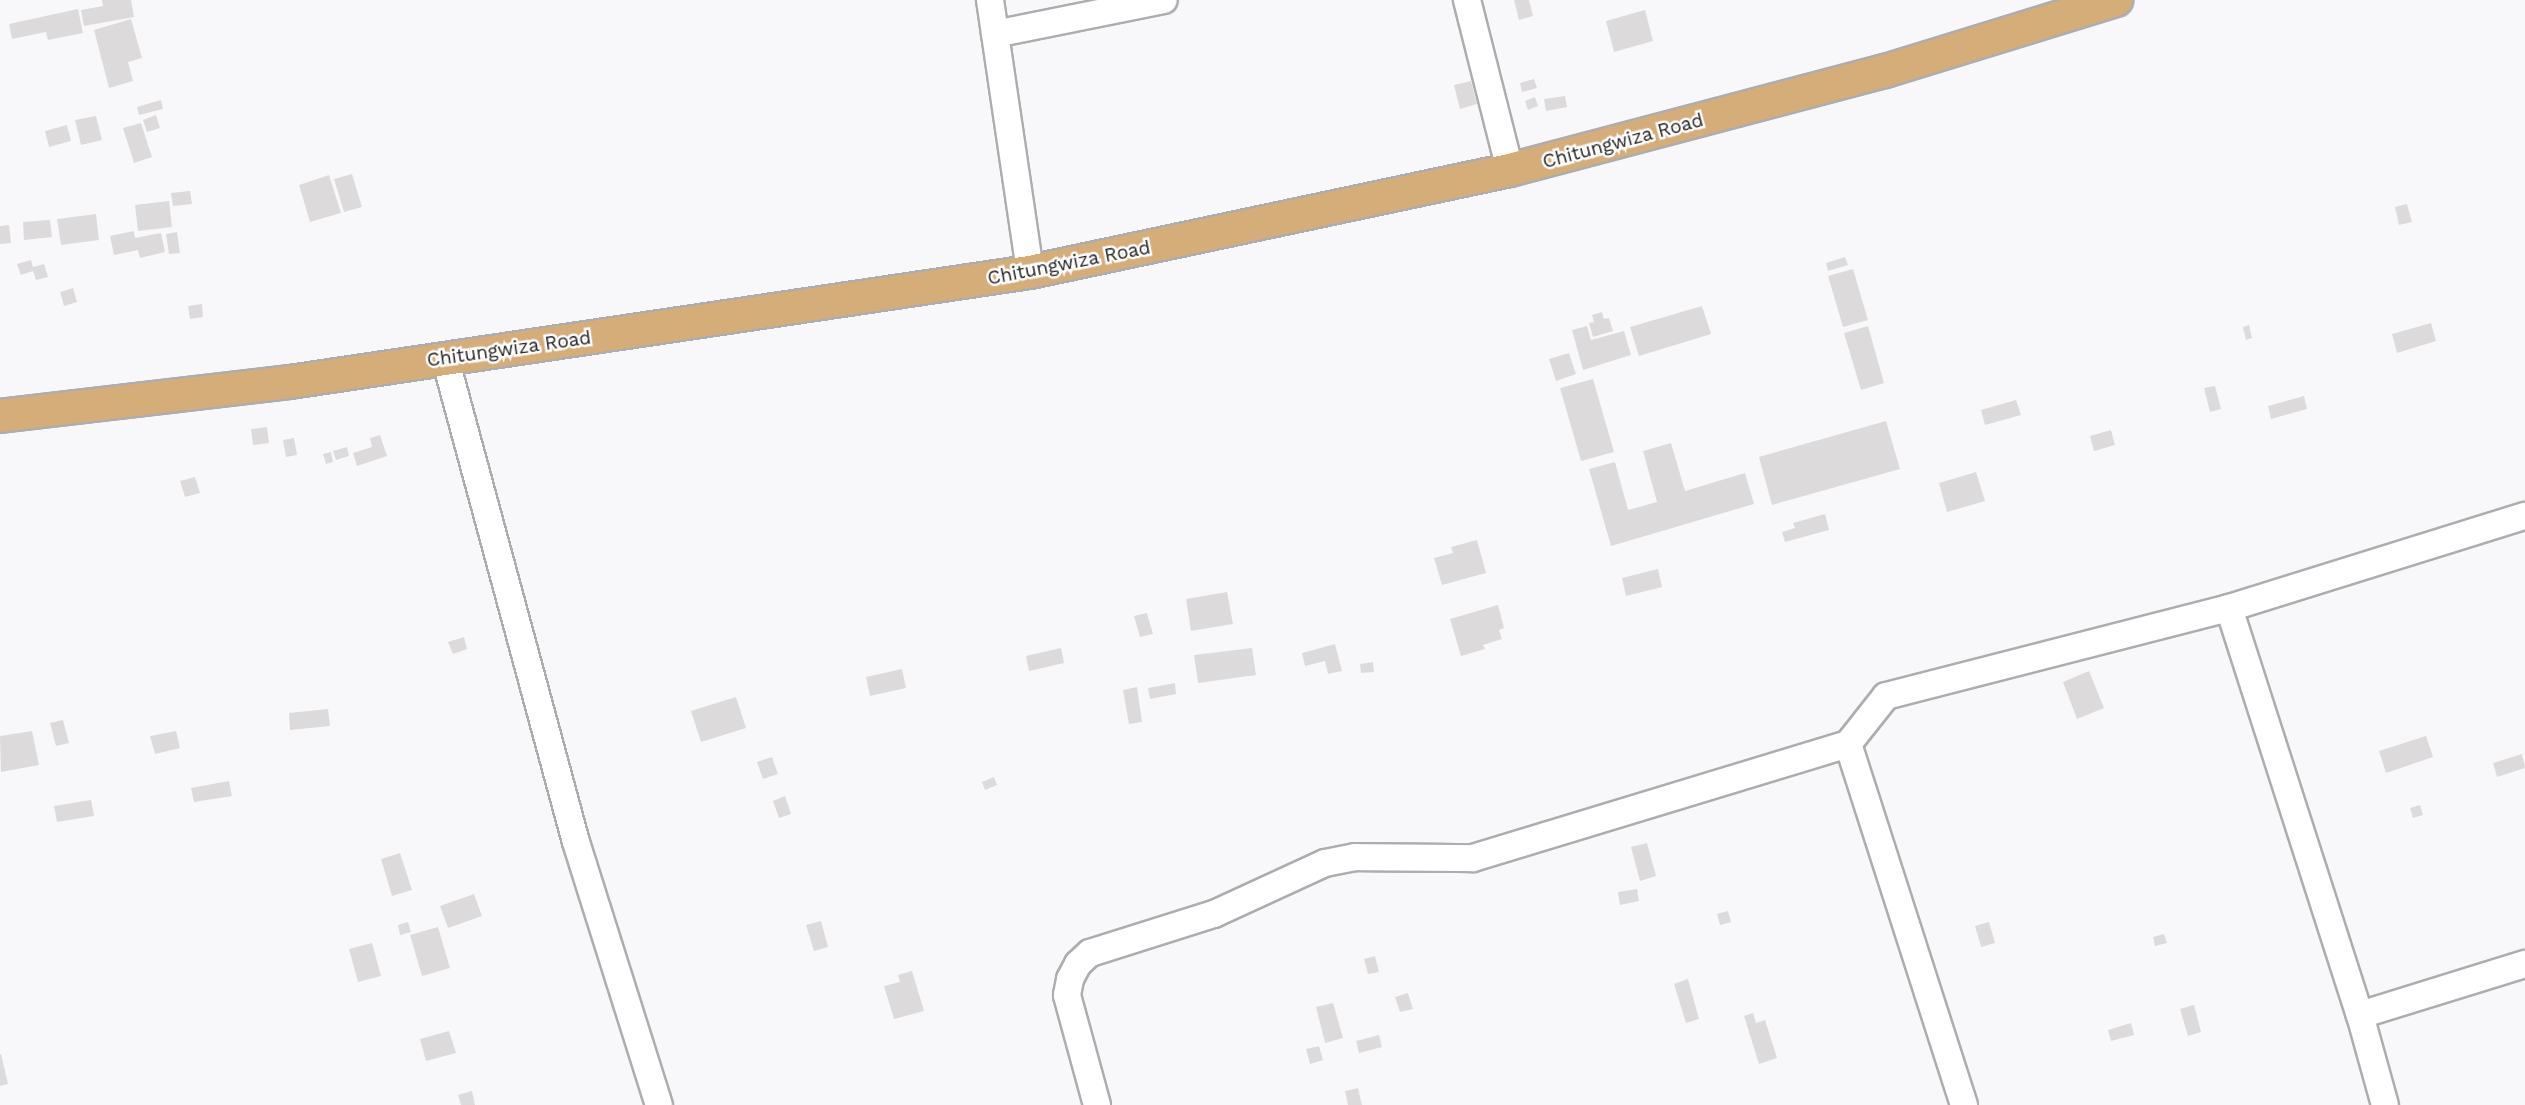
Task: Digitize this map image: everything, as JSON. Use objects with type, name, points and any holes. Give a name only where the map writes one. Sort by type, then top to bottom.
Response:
[{"type":"main road","name":"Chitungwiza Road","points":[[0,416],[290,382],[1030,272],[1510,170],[1885,71],[2116,0]]},
{"type":"street","points":[[990,0],[1030,272]]},
{"type":"street","points":[[995,34],[1164,0]]},
{"type":"street","points":[[1467,0],[1510,170]]},
{"type":"street","points":[[445,358],[576,842],[659,1105]]},
{"type":"street","points":[[1097,1105],[1067,995],[1070,979],[1090,953],[1214,914],[1325,863],[1366,857],[1473,858],[1848,744],[1886,696],[2229,608],[2525,516]]},
{"type":"street","points":[[2229,608],[2360,1015],[2385,1105]]},
{"type":"street","points":[[1848,744],[1959,1082],[1964,1105]]},
{"type":"street","points":[[2360,1015],[2525,964]]},
{"type":"building","points":[[102,0],[131,0],[134,17],[84,26],[81,10],[103,6]]},
{"type":"building","points":[[1514,0],[1529,0],[1533,16],[1519,20]]},
{"type":"building","points":[[78,9],[83,33],[48,40],[46,32],[12,39],[9,24]]},
{"type":"building","points":[[1645,10],[1653,41],[1614,52],[1606,21]]},
{"type":"building","points":[[131,19],[142,58],[128,62],[133,81],[109,88],[94,30]]},
{"type":"building","points":[[1534,79],[1537,88],[1522,92],[1520,83]]},
{"type":"building","points":[[1471,81],[1477,104],[1460,109],[1454,85]]},
{"type":"building","points":[[1565,96],[1567,107],[1546,111],[1544,99]]},
{"type":"building","points":[[1535,97],[1538,106],[1528,110],[1525,101]]},
{"type":"building","points":[[161,100],[163,109],[139,115],[137,107]]},
{"type":"building","points":[[156,115],[160,128],[147,132],[143,120]]},
{"type":"building","points":[[96,116],[102,140],[81,145],[75,120]]},
{"type":"building","points":[[141,123],[152,157],[134,163],[123,128]]},
{"type":"building","points":[[67,125],[71,141],[49,147],[45,131]]},
{"type":"building","points":[[352,174],[362,207],[344,212],[334,179]]},
{"type":"building","points":[[329,175],[341,213],[310,222],[299,185]]},
{"type":"building","points":[[190,191],[192,204],[173,206],[171,193]]},
{"type":"building","points":[[169,201],[172,227],[138,231],[135,205]]},
{"type":"building","points":[[2407,204],[2412,222],[2399,225],[2395,207]]},
{"type":"building","points":[[96,214],[99,240],[61,245],[57,219]]},
{"type":"building","points":[[50,220],[52,237],[24,240],[23,222]]},
{"type":"building","points":[[9,225],[11,243],[0,244],[0,226]]},
{"type":"building","points":[[134,231],[135,238],[161,233],[165,252],[140,258],[138,250],[114,255],[110,236]]},
{"type":"building","points":[[177,232],[180,253],[169,254],[166,234]]},
{"type":"building","points":[[1845,257],[1848,265],[1828,271],[1826,263]]},
{"type":"building","points":[[31,260],[33,267],[44,264],[48,277],[36,280],[33,271],[21,275],[17,264]]},
{"type":"building","points":[[1853,269],[1868,320],[1843,327],[1828,276]]},
{"type":"building","points":[[73,288],[77,302],[64,306],[60,292]]},
{"type":"building","points":[[202,304],[203,317],[190,319],[188,306]]},
{"type":"building","points":[[1702,306],[1711,334],[1639,356],[1630,327]]},
{"type":"building","points":[[1602,312],[1604,319],[1609,318],[1613,331],[1593,337],[1589,323],[1594,322],[1592,315]]},
{"type":"building","points":[[2431,323],[2436,341],[2397,353],[2392,334]]},
{"type":"building","points":[[2249,325],[2252,338],[2246,340],[2243,327]]},
{"type":"building","points":[[1587,326],[1591,340],[1624,331],[1631,355],[1583,370],[1572,330]]},
{"type":"building","points":[[1868,326],[1884,383],[1861,390],[1844,333]]},
{"type":"building","points":[[1569,353],[1576,374],[1556,381],[1549,359]]},
{"type":"building","points":[[1593,379],[1614,452],[1581,461],[1560,388]]},
{"type":"building","points":[[2215,386],[2221,409],[2210,412],[2204,388]]},
{"type":"building","points":[[2304,396],[2307,409],[2271,419],[2268,406]]},
{"type":"building","points":[[2016,400],[2021,415],[1985,425],[1981,410]]},
{"type":"building","points":[[1886,421],[1900,469],[1772,505],[1759,457]]},
{"type":"building","points":[[267,427],[269,443],[253,445],[251,429]]},
{"type":"building","points":[[2111,430],[2115,445],[2094,451],[2090,436]]},
{"type":"building","points":[[380,435],[387,456],[357,466],[353,453],[372,447],[370,438]]},
{"type":"building","points":[[294,438],[297,455],[286,457],[283,440]]},
{"type":"building","points":[[1671,443],[1685,491],[1745,473],[1754,504],[1611,546],[1589,469],[1615,462],[1628,510],[1657,502],[1643,451]]},
{"type":"building","points":[[347,447],[349,456],[336,460],[333,451]]},
{"type":"building","points":[[331,452],[333,462],[326,464],[323,454]]},
{"type":"building","points":[[1976,472],[1985,501],[1947,512],[1939,483]]},
{"type":"building","points":[[195,477],[200,493],[185,497],[180,481]]},
{"type":"building","points":[[1825,514],[1829,530],[1785,542],[1782,532],[1795,528],[1793,523]]},
{"type":"building","points":[[1477,540],[1486,573],[1442,585],[1434,558],[1453,553],[1451,547]]},
{"type":"building","points":[[1658,569],[1662,587],[1626,596],[1622,578]]},
{"type":"building","points":[[1227,592],[1233,624],[1191,631],[1186,599]]},
{"type":"building","points":[[1498,605],[1504,628],[1499,630],[1502,639],[1483,645],[1485,649],[1461,656],[1450,619]]},
{"type":"building","points":[[1147,613],[1153,634],[1140,637],[1134,616]]},
{"type":"building","points":[[464,637],[467,649],[453,654],[448,642]]},
{"type":"building","points":[[1335,644],[1342,671],[1328,674],[1325,661],[1305,666],[1302,653]]},
{"type":"building","points":[[1061,648],[1064,663],[1029,671],[1026,656]]},
{"type":"building","points":[[1252,648],[1256,675],[1198,683],[1194,655]]},
{"type":"building","points":[[1373,662],[1374,672],[1361,673],[1360,664]]},
{"type":"building","points":[[902,669],[906,688],[870,696],[866,677]]},
{"type":"building","points":[[2089,671],[2104,708],[2077,719],[2063,682]]},
{"type":"building","points":[[1175,683],[1176,694],[1150,699],[1148,688]]},
{"type":"building","points":[[1137,687],[1142,722],[1129,724],[1123,690]]},
{"type":"building","points":[[736,697],[746,728],[701,742],[691,711]]},
{"type":"building","points":[[328,709],[330,726],[290,730],[289,713]]},
{"type":"building","points":[[63,720],[69,743],[56,746],[50,723]]},
{"type":"building","points":[[32,731],[39,765],[1,772],[0,736]]},
{"type":"building","points":[[176,731],[180,748],[155,754],[150,736]]},
{"type":"building","points":[[2426,736],[2433,757],[2386,773],[2379,751]]},
{"type":"building","points":[[2522,754],[2525,768],[2497,777],[2493,763]]},
{"type":"building","points":[[772,757],[778,774],[763,779],[757,762]]},
{"type":"building","points":[[994,777],[997,785],[985,790],[982,782]]},
{"type":"building","points":[[229,781],[232,796],[194,802],[191,788]]},
{"type":"building","points":[[785,796],[791,814],[779,818],[773,801]]},
{"type":"building","points":[[91,800],[94,816],[57,822],[54,806]]},
{"type":"building","points":[[2420,805],[2423,815],[2413,818],[2410,808]]},
{"type":"building","points":[[1647,843],[1656,876],[1640,881],[1631,847]]},
{"type":"building","points":[[400,853],[412,890],[392,896],[381,859]]},
{"type":"building","points":[[1637,889],[1639,901],[1620,905],[1618,892]]},
{"type":"building","points":[[474,894],[482,916],[448,928],[440,906]]},
{"type":"building","points":[[1728,911],[1731,922],[1720,925],[1717,914]]},
{"type":"building","points":[[821,921],[828,947],[814,951],[806,925]]},
{"type":"building","points":[[408,922],[411,932],[400,935],[398,925]]},
{"type":"building","points":[[1989,922],[1995,943],[1981,947],[1975,926]]},
{"type":"building","points":[[438,927],[450,968],[422,976],[410,935]]},
{"type":"building","points":[[2164,934],[2167,943],[2155,946],[2153,937]]},
{"type":"building","points":[[372,943],[381,976],[358,982],[349,949]]},
{"type":"building","points":[[1375,956],[1379,972],[1368,974],[1364,959]]},
{"type":"building","points":[[912,971],[924,1011],[894,1019],[884,986],[900,982],[898,975]]},
{"type":"building","points":[[1688,979],[1699,1019],[1686,1023],[1674,984]]},
{"type":"building","points":[[1408,993],[1413,1009],[1400,1012],[1395,997]]},
{"type":"building","points":[[1333,1003],[1343,1038],[1325,1043],[1316,1007]]},
{"type":"building","points":[[2194,1005],[2201,1032],[2188,1036],[2180,1009]]},
{"type":"building","points":[[1753,1013],[1756,1023],[1765,1020],[1777,1058],[1759,1064],[1744,1016]]},
{"type":"building","points":[[2131,1023],[2134,1035],[2111,1041],[2108,1030]]},
{"type":"building","points":[[449,1031],[456,1053],[426,1061],[420,1039]]},
{"type":"building","points":[[1379,1035],[1382,1047],[1359,1053],[1356,1041]]},
{"type":"building","points":[[1319,1046],[1323,1060],[1310,1064],[1306,1049]]},
{"type":"building","points":[[0,1055],[8,1084],[0,1086]]},
{"type":"building","points":[[1358,1088],[1362,1105],[1348,1105],[1345,1091]]},
{"type":"building","points":[[472,1091],[475,1105],[461,1105],[458,1095]]}]
